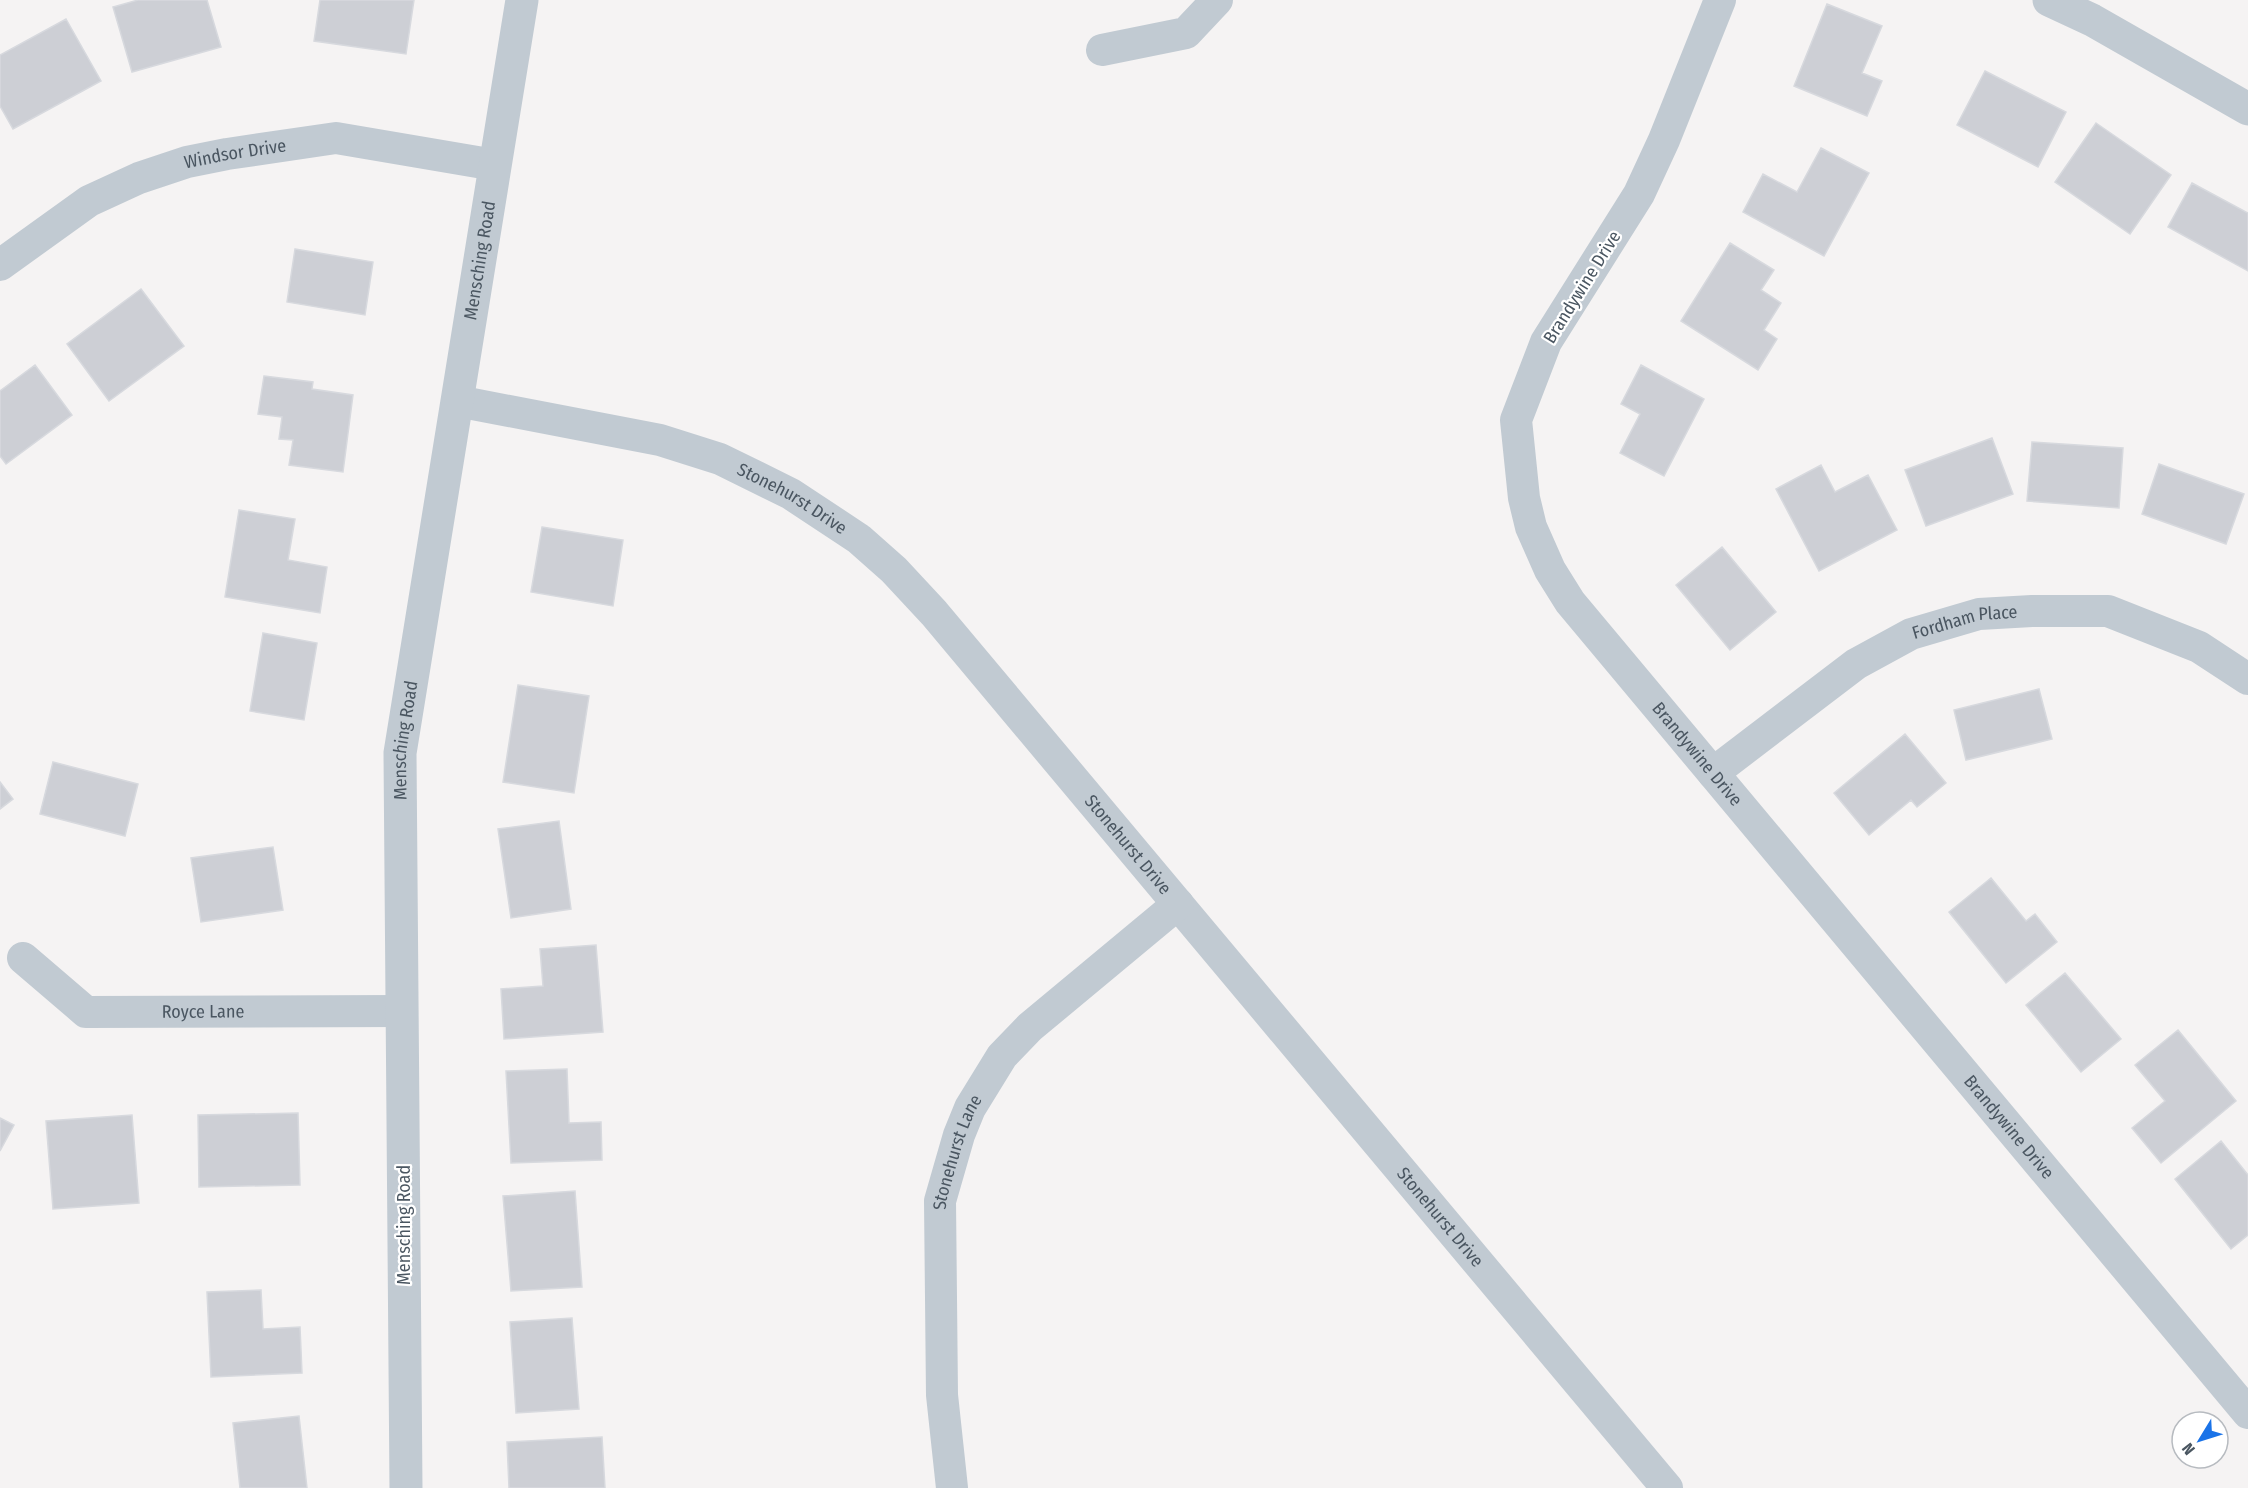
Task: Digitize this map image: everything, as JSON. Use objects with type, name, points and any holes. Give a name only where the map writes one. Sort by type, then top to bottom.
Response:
[{"type":"street","name":"Mensching Road","points":[[406,1488],[400,753],[522,0]]},
{"type":"street","points":[[1102,50],[1186,33],[1216,0]]},
{"type":"street","name":"Brandywine Drive","points":[[1720,0],[1664,140],[1639,194],[1546,342],[1516,420],[1524,498],[1531,526],[1550,570],[1570,602],[2248,1413]]},
{"type":"street","points":[[2049,0],[2092,20],[2248,109]]},
{"type":"street","name":"Windsor Drive","points":[[0,265],[89,201],[139,178],[187,162],[336,138],[495,165]]},
{"type":"street","name":"Stonehurst Drive","points":[[457,401],[660,440],[720,459],[791,494],[859,539],[894,570],[934,613],[1667,1488]]},
{"type":"street","name":"Fordham Place","points":[[1713,773],[1856,663],[1911,634],[1979,614],[2108,611],[2199,647],[2248,679]]},
{"type":"street","name":"Stonehurst Lane","points":[[952,1488],[942,1395],[940,1201],[959,1135],[970,1108],[1002,1056],[1030,1027],[1178,904]]},
{"type":"street","name":"Royce Lane","points":[[23,958],[86,1012],[402,1011]]},
{"type":"building","points":[[138,0],[207,0],[221,47],[132,72],[113,7]]},
{"type":"building","points":[[320,0],[414,0],[406,54],[314,41]]},
{"type":"building","points":[[1827,4],[1882,26],[1862,73],[1882,81],[1867,116],[1794,86]]},
{"type":"building","points":[[66,19],[101,81],[13,129],[0,106],[0,55]]},
{"type":"building","points":[[1985,71],[2066,112],[2038,167],[1957,125]]},
{"type":"building","points":[[2096,123],[2171,175],[2130,234],[2055,182]]},
{"type":"building","points":[[1821,148],[1869,173],[1824,256],[1743,212],[1763,174],[1797,192]]},
{"type":"building","points":[[2192,183],[2248,213],[2248,271],[2168,227]]},
{"type":"building","points":[[1730,243],[1774,270],[1761,290],[1781,303],[1764,330],[1777,339],[1758,370],[1681,321]]},
{"type":"building","points":[[295,249],[373,262],[365,315],[287,302]]},
{"type":"building","points":[[141,289],[184,346],[109,401],[67,344]]},
{"type":"building","points":[[35,365],[72,415],[6,464],[0,456],[0,391]]},
{"type":"building","points":[[1641,365],[1704,399],[1664,476],[1620,453],[1640,414],[1621,404]]},
{"type":"building","points":[[264,376],[313,382],[312,389],[353,395],[343,472],[289,465],[293,440],[279,439],[282,417],[258,414]]},
{"type":"building","points":[[1992,438],[2013,494],[1926,526],[1905,470]]},
{"type":"building","points":[[2032,442],[2123,448],[2119,508],[2027,501]]},
{"type":"building","points":[[2159,464],[2244,494],[2226,544],[2142,514]]},
{"type":"building","points":[[1821,465],[1835,492],[1868,475],[1897,530],[1819,571],[1776,489]]},
{"type":"building","points":[[239,510],[295,519],[288,560],[327,567],[320,613],[225,597]]},
{"type":"building","points":[[542,527],[623,540],[613,606],[531,592]]},
{"type":"building","points":[[1722,547],[1776,612],[1730,650],[1676,585]]},
{"type":"building","points":[[263,633],[317,643],[304,720],[250,711]]},
{"type":"building","points":[[518,685],[589,696],[574,793],[503,782]]},
{"type":"building","points":[[2039,689],[2052,739],[1966,760],[1954,710]]},
{"type":"building","points":[[1905,734],[1946,783],[1917,807],[1911,800],[1869,835],[1834,793]]},
{"type":"building","points":[[53,762],[138,784],[125,836],[40,814]]},
{"type":"building","points":[[0,782],[13,799],[0,809]]},
{"type":"building","points":[[559,821],[571,909],[511,918],[498,829]]},
{"type":"building","points":[[273,847],[283,910],[201,922],[191,858]]},
{"type":"building","points":[[1991,878],[2026,921],[2035,914],[2057,942],[2006,983],[1949,912]]},
{"type":"building","points":[[596,945],[603,1032],[504,1039],[501,989],[543,986],[540,949]]},
{"type":"building","points":[[2065,973],[2121,1039],[2081,1072],[2026,1005]]},
{"type":"building","points":[[2178,1030],[2236,1101],[2161,1163],[2132,1128],[2165,1101],[2135,1065]]},
{"type":"building","points":[[567,1069],[569,1123],[601,1122],[602,1160],[511,1163],[506,1071]]},
{"type":"building","points":[[298,1113],[300,1185],[199,1187],[198,1115]]},
{"type":"building","points":[[132,1115],[139,1203],[53,1209],[46,1121]]},
{"type":"building","points":[[0,1118],[14,1125],[0,1151]]},
{"type":"building","points":[[2221,1141],[2248,1175],[2248,1235],[2231,1249],[2175,1179]]},
{"type":"building","points":[[575,1191],[582,1287],[511,1291],[503,1196]]},
{"type":"building","points":[[261,1290],[263,1329],[300,1327],[302,1373],[211,1377],[207,1292]]},
{"type":"building","points":[[572,1318],[579,1409],[516,1413],[510,1322]]},
{"type":"building","points":[[299,1416],[307,1488],[240,1488],[233,1423]]},
{"type":"building","points":[[602,1437],[605,1488],[509,1488],[507,1442]]}]
